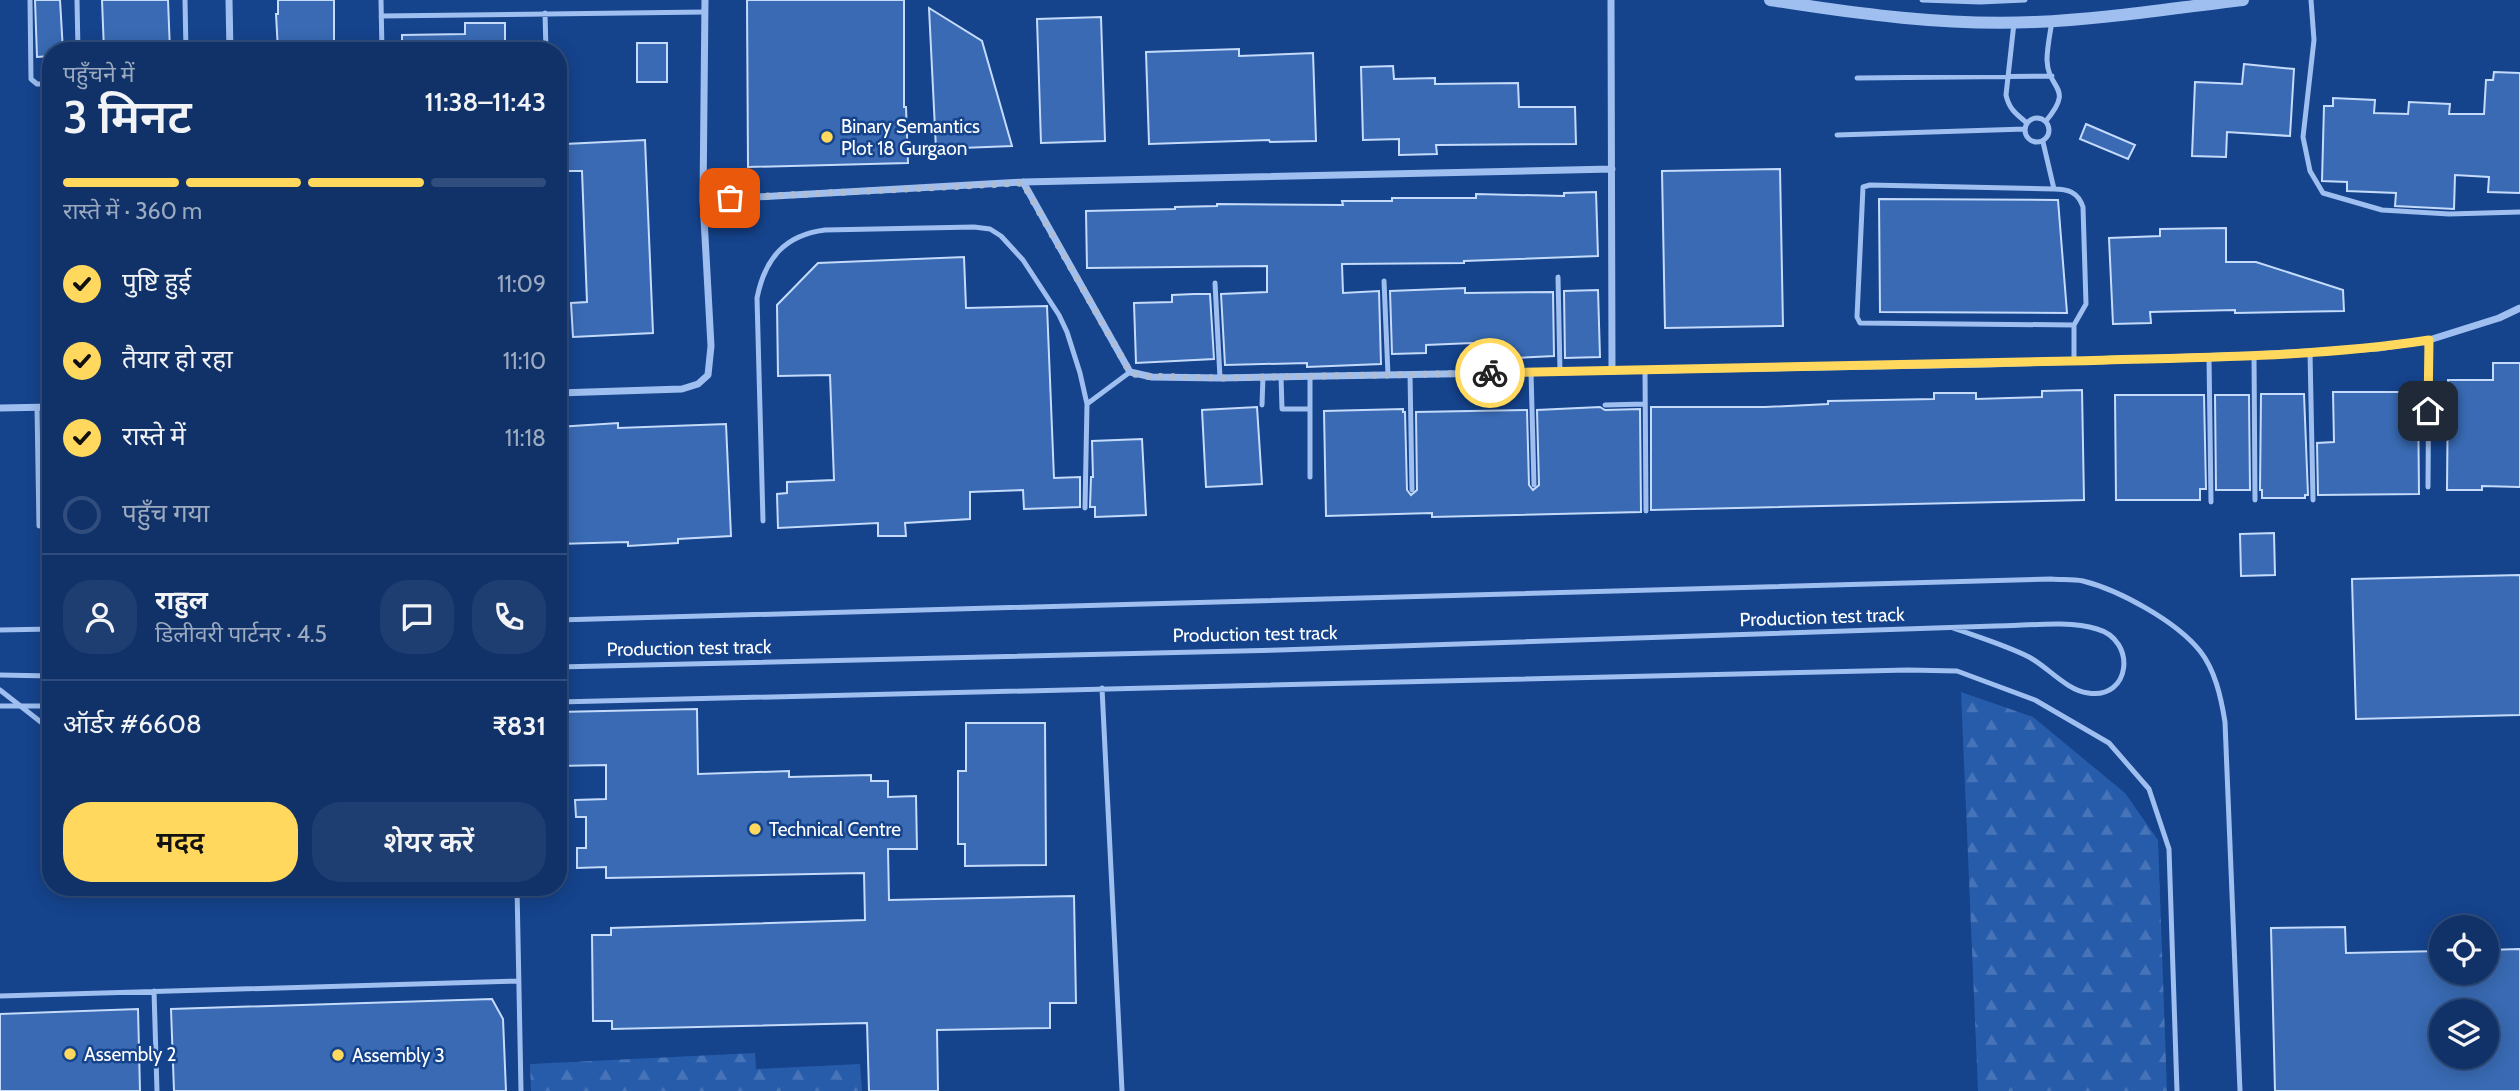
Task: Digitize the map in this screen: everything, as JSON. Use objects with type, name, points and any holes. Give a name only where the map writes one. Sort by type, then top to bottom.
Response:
[{"type":"street","points":[[229,0],[230,42]]},
{"type":"street","points":[[567,393],[682,389],[698,384],[708,375],[711,345],[703,200],[705,0]]},
{"type":"street","points":[[1611,0],[1612,371]]},
{"type":"street","points":[[1770,0],[1857,14],[1961,23],[2114,18],[2242,0]]},
{"type":"street","points":[[703,200],[1023,183],[1612,169]]},
{"type":"street","points":[[1023,183],[1130,372],[1152,377],[1612,371],[2254,355],[2378,348],[2429,340],[2499,318],[2520,308]]},
{"type":"street","points":[[0,408],[42,407]]},
{"type":"lane","points":[[30,0],[32,79],[37,84],[42,84]]},
{"type":"lane","points":[[77,0],[78,42]]},
{"type":"lane","points":[[185,0],[186,42]]},
{"type":"lane","points":[[381,0],[382,42]]},
{"type":"lane","points":[[1922,0],[2025,0]]},
{"type":"lane","points":[[2311,0],[2314,40],[2304,137],[2310,171],[2323,193],[2382,210],[2449,214],[2520,212]]},
{"type":"lane","points":[[381,16],[705,12]]},
{"type":"lane","points":[[545,13],[546,42]]},
{"type":"lane","points":[[2046,121],[2058,107],[2060,100],[2047,59],[2052,21]]},
{"type":"lane","points":[[2014,23],[2006,95],[2008,105],[2026,126],[2030,141],[2043,142]]},
{"type":"lane","points":[[1857,78],[2052,76]]},
{"type":"lane","points":[[1837,135],[2026,126],[2032,119],[2038,118],[2046,121],[2050,131],[2043,142],[2054,189]]},
{"type":"lane","points":[[2074,325],[1860,323],[1857,317],[1863,187],[2054,189],[2073,192],[2080,198],[2083,207],[2086,304],[2074,325],[2074,360]]},
{"type":"lane","points":[[763,521],[757,298],[764,274],[777,252],[796,237],[809,232],[960,227],[990,229],[1001,236],[1023,260],[1059,315],[1080,373],[1087,404],[1085,508]]},
{"type":"lane","points":[[1558,277],[1560,372]]},
{"type":"lane","points":[[1384,281],[1388,375]]},
{"type":"lane","points":[[1216,283],[1220,378]]},
{"type":"lane","points":[[2428,486],[2429,340]]},
{"type":"lane","points":[[2309,352],[2313,500]]},
{"type":"lane","points":[[2254,355],[2255,500]]},
{"type":"lane","points":[[2208,357],[2211,502]]},
{"type":"lane","points":[[1644,370],[1646,511]]},
{"type":"lane","points":[[1087,404],[1130,372]]},
{"type":"lane","points":[[1531,372],[1534,485]]},
{"type":"lane","points":[[1410,374],[1412,490]]},
{"type":"lane","points":[[1262,405],[1263,376]]},
{"type":"lane","points":[[1281,376],[1281,408],[1310,409]]},
{"type":"lane","points":[[1310,376],[1310,477]]},
{"type":"lane","points":[[1605,405],[1645,404]]},
{"type":"lane","points":[[37,407],[39,526]]},
{"type":"lane","points":[[567,620],[2009,580],[2082,581],[2116,593],[2180,632],[2200,651],[2221,698],[2225,722],[2240,1091]]},
{"type":"lane","name":"Production test track","points":[[567,667],[1279,650],[1953,628],[2073,625],[2097,629],[2114,637],[2122,649],[2125,665],[2121,679],[2111,689],[2101,693],[2087,693],[2030,658],[1953,628]]},
{"type":"lane","points":[[0,630],[42,629]]},
{"type":"lane","points":[[567,702],[1957,671],[2035,700],[2109,743],[2149,789],[2169,849],[2177,1091]]},
{"type":"lane","points":[[0,675],[42,676]]},
{"type":"lane","points":[[1102,688],[1122,1091]]},
{"type":"lane","points":[[0,690],[42,723]]},
{"type":"lane","points":[[0,706],[42,706]]},
{"type":"lane","points":[[517,896],[521,1091]]},
{"type":"lane","points":[[0,996],[519,981]]},
{"type":"lane","points":[[154,991],[157,1091]]},
{"type":"green space","points":[[1961,692],[2033,717],[2125,793],[2158,840],[2167,1091],[1978,1091]]},
{"type":"green space","points":[[755,1053],[756,1069],[860,1064],[862,1091],[531,1091],[530,1064]]},
{"type":"building","points":[[35,0],[60,0],[62,42],[42,42],[42,57],[37,57]]},
{"type":"building","points":[[102,0],[168,0],[170,42],[104,42]]},
{"type":"building","points":[[278,0],[334,0],[334,42],[278,42]]},
{"type":"building","points":[[747,0],[904,0],[904,107],[908,163],[748,167]]},
{"type":"building","points":[[929,8],[982,41],[1012,146],[936,149]]},
{"type":"building","points":[[1101,17],[1105,141],[1041,143],[1037,19]]},
{"type":"building","points":[[465,23],[505,23],[505,42],[402,42],[402,35],[465,34]]},
{"type":"building","points":[[637,43],[667,43],[667,82],[637,82]]},
{"type":"building","points":[[1239,49],[1239,56],[1313,53],[1316,141],[1149,144],[1146,52]]},
{"type":"building","points":[[2244,64],[2294,69],[2290,136],[2227,132],[2226,157],[2192,156],[2195,82],[2242,84]]},
{"type":"building","points":[[1393,66],[1394,79],[1435,78],[1435,84],[1518,83],[1519,107],[1575,107],[1576,144],[1436,145],[1437,154],[1399,155],[1399,139],[1363,140],[1361,67]]},
{"type":"building","points":[[2494,72],[2520,73],[2520,193],[2488,192],[2489,177],[2455,175],[2454,209],[2395,206],[2396,193],[2347,191],[2347,182],[2322,181],[2324,106],[2333,106],[2333,98],[2375,100],[2374,113],[2408,114],[2409,102],[2450,104],[2449,114],[2484,114],[2486,80],[2493,80]]},
{"type":"building","points":[[2086,124],[2135,145],[2128,159],[2080,139]]},
{"type":"building","points":[[645,140],[653,333],[573,337],[571,303],[587,302],[582,171],[567,171],[567,144]]},
{"type":"building","points":[[1780,169],[1783,326],[1665,328],[1662,171]]},
{"type":"building","points":[[1596,192],[1598,256],[1464,263],[1342,264],[1343,293],[1379,291],[1381,364],[1307,367],[1307,363],[1225,365],[1221,294],[1267,292],[1267,266],[1087,268],[1086,211],[1175,209],[1217,204],[1343,205],[1342,201],[1392,201],[1392,198],[1476,198],[1476,194],[1564,196],[1564,193]]},
{"type":"building","points":[[1879,199],[2058,200],[2067,313],[1880,312]]},
{"type":"building","points":[[2226,228],[2226,262],[2256,262],[2343,290],[2344,311],[2150,312],[2151,323],[2113,324],[2109,238],[2160,236],[2160,229]]},
{"type":"building","points":[[964,257],[966,308],[1047,306],[1054,478],[1080,477],[1080,507],[1024,509],[1023,490],[970,492],[970,519],[905,523],[906,536],[878,536],[878,523],[778,528],[777,494],[787,493],[787,482],[834,480],[830,375],[778,376],[777,305],[818,263]]},
{"type":"building","points":[[1465,288],[1465,293],[1553,292],[1554,356],[1473,360],[1472,343],[1426,345],[1426,353],[1392,354],[1390,291]]},
{"type":"building","points":[[1598,290],[1600,357],[1565,358],[1564,291]]},
{"type":"building","points":[[1210,294],[1214,359],[1136,363],[1134,303],[1172,302],[1172,295]]},
{"type":"building","points":[[2493,363],[2520,363],[2520,487],[2482,486],[2482,490],[2447,490],[2448,380],[2493,380]]},
{"type":"building","points":[[2082,390],[2084,500],[1651,510],[1651,407],[1765,407],[1828,404],[1828,401],[1934,399],[1934,393],[1976,393],[1976,399],[2042,397],[2042,391]]},
{"type":"building","points":[[2333,392],[2418,392],[2419,494],[2318,495],[2317,443],[2334,442]]},
{"type":"building","points":[[2261,394],[2304,394],[2308,495],[2305,495],[2305,498],[2262,498]]},
{"type":"building","points":[[2115,395],[2204,395],[2206,489],[2200,489],[2200,500],[2116,500]]},
{"type":"building","points":[[2215,395],[2249,395],[2250,490],[2216,490]]},
{"type":"building","points":[[1257,407],[1262,484],[1206,487],[1202,410]]},
{"type":"building","points":[[1600,407],[1605,410],[1640,409],[1641,512],[1432,517],[1432,513],[1326,516],[1324,411],[1403,409],[1407,490],[1411,495],[1417,490],[1416,412],[1527,410],[1529,485],[1533,490],[1539,485],[1537,410]]},
{"type":"building","points":[[618,423],[618,428],[726,424],[731,536],[678,539],[678,543],[628,546],[628,542],[567,544],[567,426]]},
{"type":"building","points":[[1142,439],[1146,515],[1095,517],[1095,507],[1090,507],[1092,441]]},
{"type":"building","points":[[2274,533],[2275,575],[2241,576],[2240,534]]},
{"type":"building","points":[[2520,575],[2520,715],[2356,719],[2352,579]]},
{"type":"building","points":[[697,709],[698,774],[789,771],[789,777],[871,775],[871,781],[888,781],[888,797],[916,796],[917,849],[888,849],[889,900],[1074,896],[1076,1003],[1050,1003],[1050,1028],[937,1030],[938,1091],[869,1091],[867,1023],[612,1029],[612,1021],[593,1021],[592,935],[611,935],[611,928],[865,920],[864,873],[606,878],[606,867],[577,868],[577,848],[586,848],[586,817],[576,817],[575,800],[606,799],[606,765],[567,766],[567,712]]},
{"type":"building","points":[[966,723],[1045,723],[1046,865],[965,866],[965,844],[958,844],[958,771],[966,771]]},
{"type":"building","points":[[2345,927],[2346,953],[2429,951],[2429,985],[2499,985],[2499,950],[2520,949],[2520,1091],[2275,1091],[2271,928]]},
{"type":"building","name":"Assembly 3","points":[[492,999],[503,1019],[506,1091],[174,1091],[171,1009]]},
{"type":"building","name":"Assembly 2","points":[[138,1009],[140,1091],[0,1091],[0,1014]]},
{"type":"way so far","points":[[730,198],[1023,183],[1130,372],[1140,376],[1220,378],[1490,373]]},
{"type":"place","name":"Binary Semantics Plot 18 Gurgaon","points":[[827,137]]},
{"type":"place","name":"Technical Centre","points":[[755,829]]},
{"type":"place","name":"Assembly 2","points":[[70,1054]]},
{"type":"place","name":"Assembly 3","points":[[338,1055]]},
{"type":"route","points":[[1490,373],[2186,358],[2378,348],[2429,340],[2428,411]]}]
